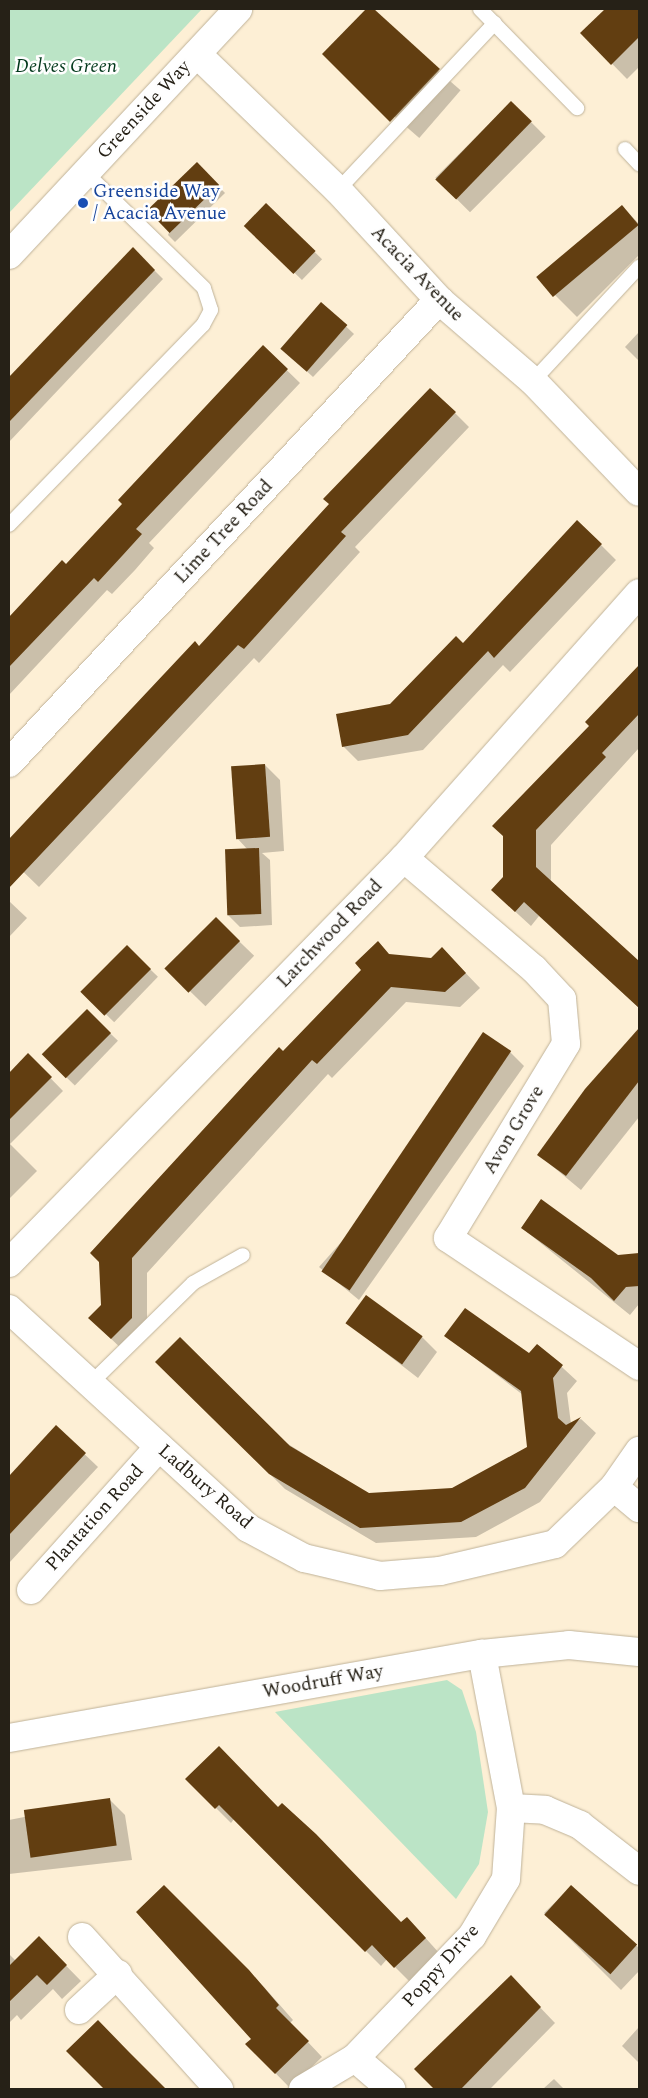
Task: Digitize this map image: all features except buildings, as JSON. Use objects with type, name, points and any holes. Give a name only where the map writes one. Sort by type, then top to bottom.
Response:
[{"type":"street","name":"Greenside Way","points":[[9,255],[238,9]]},
{"type":"street","name":"Acacia Avenue","points":[[196,54],[338,190],[439,300],[533,381],[639,492]]},
{"type":"street","name":"Lime Tree Road","points":[[9,763],[439,300]]},
{"type":"street","name":"Larchwood Road","points":[[9,1263],[404,858],[639,593]]},
{"type":"street","name":"Avon Grove","points":[[404,858],[534,969],[562,999],[566,1044],[448,1238],[639,1366]]},
{"type":"street","name":"Ladbury Road","points":[[9,1309],[248,1528],[304,1558],[380,1576],[440,1571],[555,1544],[614,1487],[639,1451]]},
{"type":"street","name":"Plantation Road","points":[[31,1590],[159,1446]]},
{"type":"street","points":[[614,1487],[639,1508]]},
{"type":"street","name":"Woodruff Way","points":[[9,1738],[482,1654],[569,1645],[639,1652]]},
{"type":"street","name":"Poppy Drive","points":[[303,2089],[356,2058],[472,1936],[506,1879],[511,1808],[482,1654]]},
{"type":"street","points":[[511,1808],[545,1810],[580,1825],[635,1857]]},
{"type":"street","points":[[82,1937],[118,1974],[219,2089]]},
{"type":"street","points":[[79,2010],[118,1974]]},
{"type":"street","points":[[356,2058],[391,2089]]},
{"type":"lane","points":[[480,9],[577,108]]},
{"type":"lane","points":[[338,190],[495,23]]},
{"type":"lane","points":[[624,148],[639,164]]},
{"type":"lane","points":[[9,525],[203,325],[212,310],[204,288],[86,173]]},
{"type":"lane","points":[[533,381],[639,267]]},
{"type":"lane","points":[[90,1384],[193,1284],[243,1255]]},
{"type":"green space","name":"Delves Green","points":[[9,9],[202,9],[9,213]]},
{"type":"green space","points":[[447,1680],[462,1690],[476,1732],[488,1812],[479,1864],[456,1899],[275,1712]]},
{"type":"place","name":"Greenside Way / Acacia Avenue","points":[[83,203]]}]
